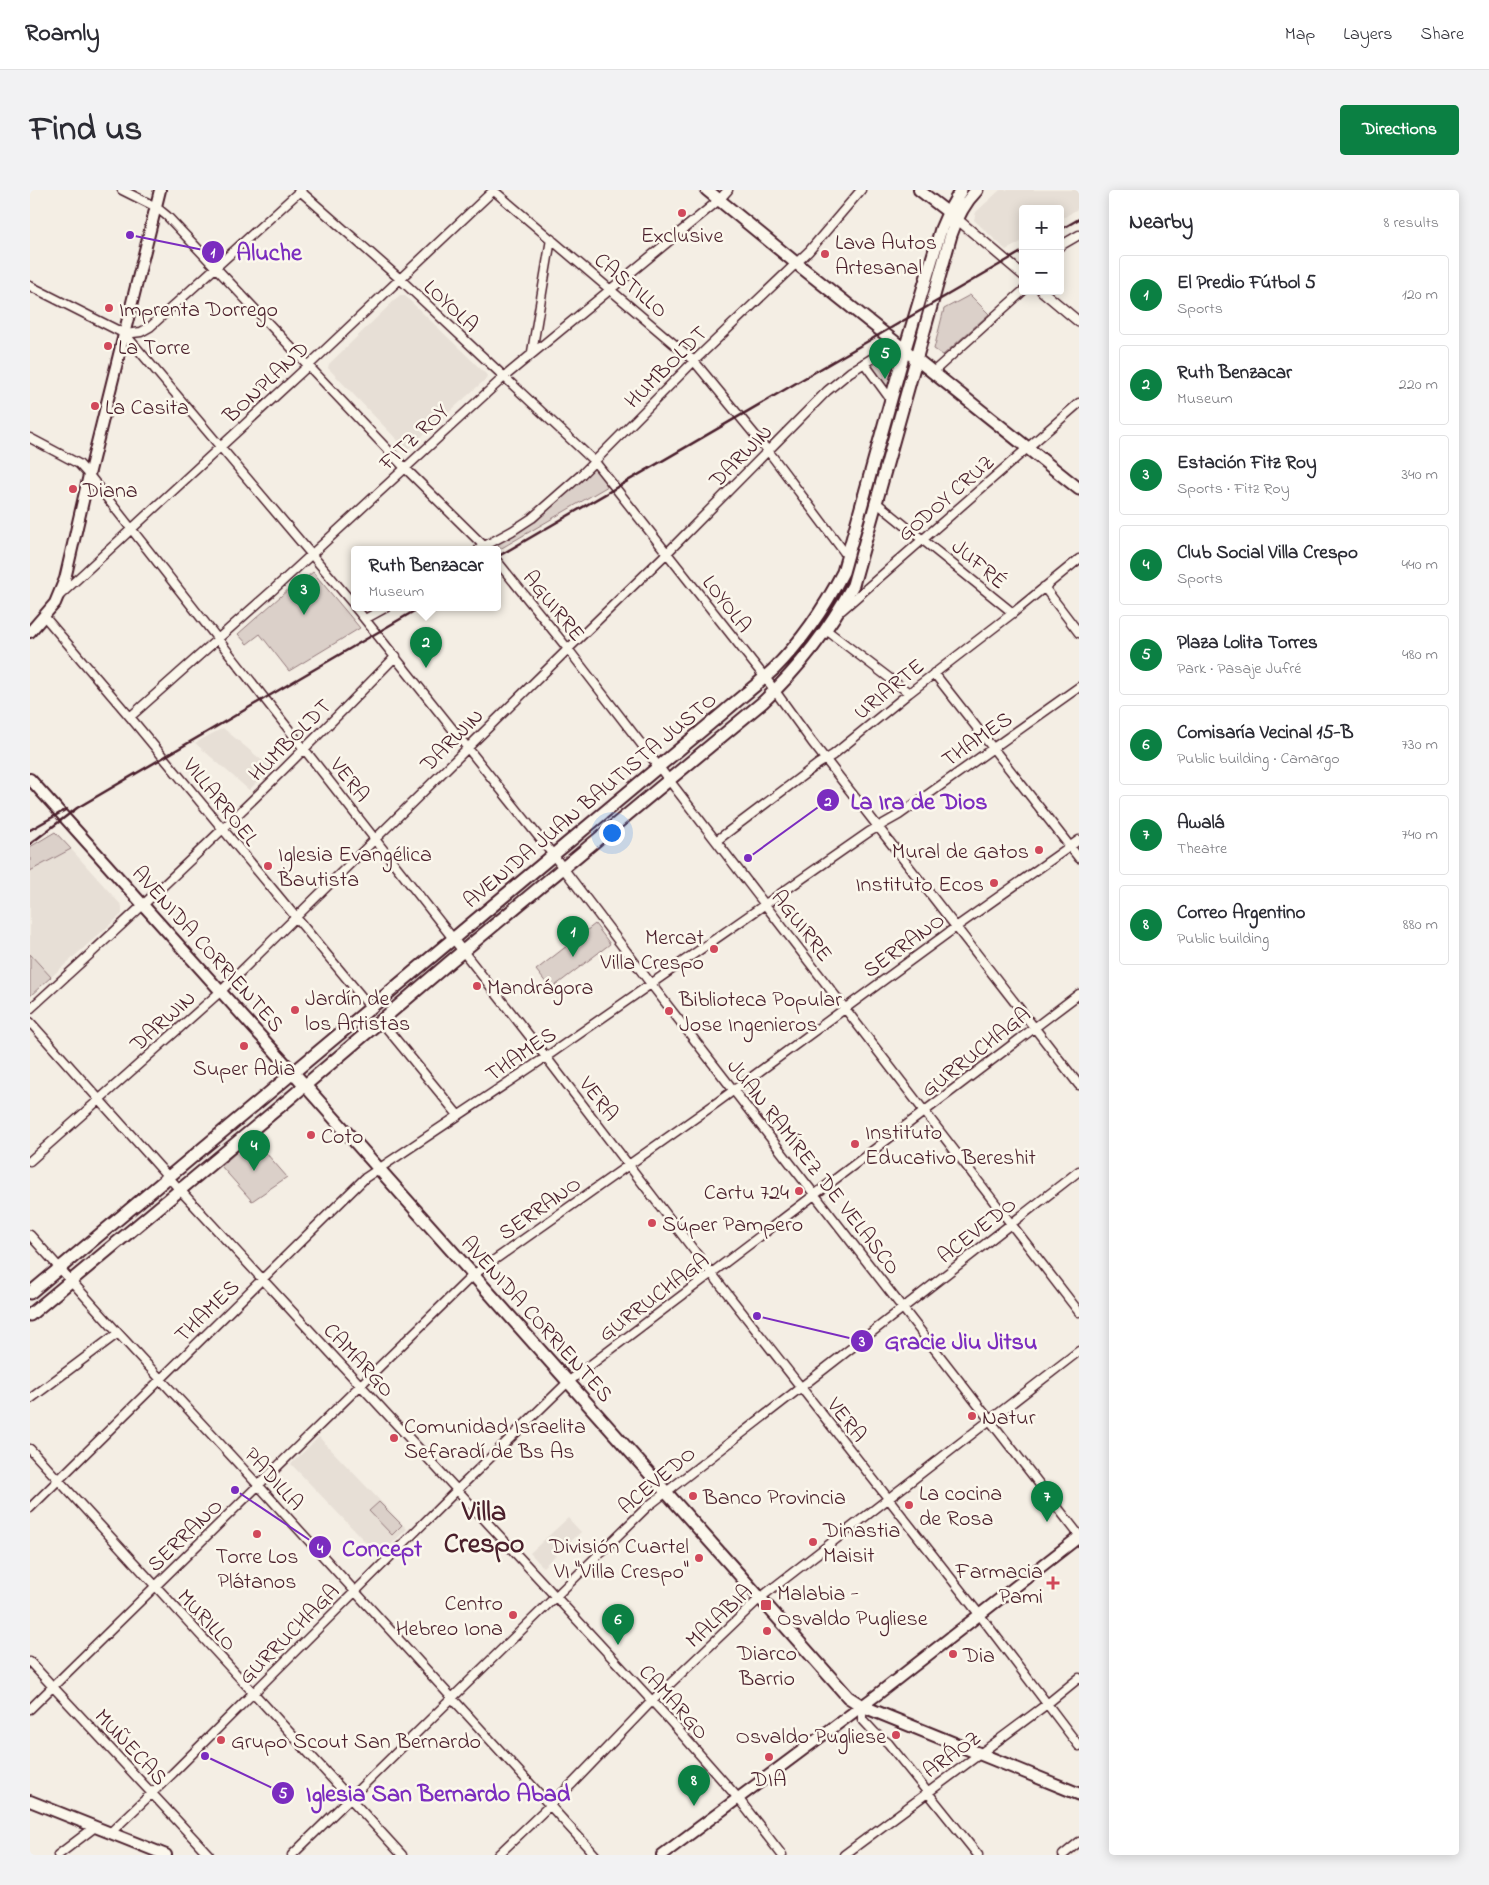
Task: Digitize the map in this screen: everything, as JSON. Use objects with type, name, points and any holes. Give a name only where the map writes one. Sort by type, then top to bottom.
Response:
[{"type":"main road","points":[[30,632],[59,596],[65,579],[160,190]]},
{"type":"main road","points":[[707,190],[1079,489]]},
{"type":"main road","points":[[919,190],[952,216]]},
{"type":"main road","name":"AVENIDA JUAN BAUTISTA JUSTO","points":[[30,1293],[170,1177],[292,1072],[554,856],[764,678],[797,643],[837,584],[848,557],[891,400],[901,346],[961,190]]},
{"type":"main road","name":"AVENIDA JUAN BAUTISTA JUSTO","points":[[30,1315],[380,1020],[775,692],[825,630],[853,585],[917,359],[952,216],[977,190]]},
{"type":"main road","name":"AVENIDA CORRIENTES","points":[[30,779],[848,1697],[862,1706],[1079,1794]]},
{"type":"main road","points":[[662,1855],[862,1706],[1079,1536]]},
{"type":"main road","points":[[30,1801],[166,1855]]},
{"type":"street","points":[[122,190],[156,207],[168,216],[405,468],[482,546]]},
{"type":"street","points":[[30,286],[125,334],[141,332],[216,268],[300,190]]},
{"type":"street","name":"LOYOLA","points":[[300,190],[400,279],[595,462],[1079,1085]]},
{"type":"street","name":"CASTILLO","points":[[494,190],[694,361],[769,452],[848,557]]},
{"type":"street","name":"BONPLAND","points":[[59,596],[308,366],[494,190]]},
{"type":"street","name":"FITZ ROY","points":[[130,717],[312,554],[532,352],[719,200],[728,190]]},
{"type":"street","name":"HUMBOLDT","points":[[487,546],[532,518],[595,462],[694,361],[796,263],[861,190]]},
{"type":"street","points":[[952,216],[1019,272]]},
{"type":"street","points":[[1064,244],[1079,235]]},
{"type":"street","points":[[532,352],[551,239]]},
{"type":"street","points":[[933,372],[1019,295]]},
{"type":"street","points":[[1047,295],[1079,322]]},
{"type":"street","name":"JUAN RAMÍREZ DE VELASCO","points":[[125,334],[351,602]]},
{"type":"street","name":"DARWIN","points":[[30,1161],[220,992],[667,554],[831,387],[864,363],[901,346]]},
{"type":"street","points":[[864,363],[891,400]]},
{"type":"street","name":"GODOY CRUZ","points":[[834,617],[1079,403]]},
{"type":"street","name":"VERA","points":[[30,438],[79,464],[89,475],[306,749],[712,1274],[980,1614],[1079,1746]]},
{"type":"street","name":"JUFRÉ","points":[[877,503],[1013,613]]},
{"type":"street","name":"URIARTE","points":[[716,841],[833,755],[1079,559]]},
{"type":"street","name":"AGUIRRE","points":[[501,566],[568,649],[845,1009],[926,1111],[1079,1312]]},
{"type":"street","points":[[1044,587],[1079,633]]},
{"type":"street","name":"JUAN RAMÍREZ DE VELASCO","points":[[358,611],[564,868],[651,984],[1079,1536]]},
{"type":"street","points":[[365,619],[380,611]]},
{"type":"street","name":"VILLARROEL","points":[[44,616],[371,1008]]},
{"type":"street","points":[[825,630],[909,693]]},
{"type":"street","name":"HUMBOLDT","points":[[30,1009],[144,905],[306,749],[396,656]]},
{"type":"street","points":[[934,673],[1079,858]]},
{"type":"street","name":"THAMES","points":[[30,1508],[365,1178],[546,1057],[868,832],[899,815],[1079,687]]},
{"type":"street","name":"SERRANO","points":[[30,1710],[473,1275],[734,1090],[956,927],[1079,840]]},
{"type":"street","name":"GURRUCHAGA","points":[[110,1833],[568,1382],[1079,994]]},
{"type":"street","points":[[380,1020],[458,1115]]},
{"type":"street","name":"CAMARGO","points":[[30,1022],[180,1190],[584,1627],[738,1798],[782,1855]]},
{"type":"street","name":"ACEVEDO","points":[[292,1855],[554,1596],[647,1507],[800,1386],[1079,1171]]},
{"type":"street","name":"PADILLA","points":[[30,1235],[595,1855]]},
{"type":"street","points":[[30,1399],[118,1333]]},
{"type":"street","name":"MALABIA","points":[[498,1855],[573,1783],[651,1702],[760,1598],[1079,1351]]},
{"type":"street","name":"MURILLO","points":[[30,1450],[402,1855]]},
{"type":"street","name":"MUÑECAS","points":[[30,1662],[209,1855]]},
{"type":"street","name":"ARÁOZ","points":[[844,1855],[1047,1704],[1079,1678]]},
{"type":"street","points":[[862,1706],[862,1719],[875,1734],[888,1743],[978,1855]]},
{"type":"street","points":[[59,1855],[95,1827]]},
{"type":"street","points":[[1062,1855],[1079,1842]]},
{"type":"shaded area","points":[[1000,190],[1079,190],[1079,208],[1064,217],[1064,205],[1019,205],[1019,243],[1006,250],[974,220],[976,212]]},
{"type":"shaded area","points":[[400,295],[404,295],[487,375],[486,379],[409,448],[405,448],[328,368],[329,364]]},
{"type":"shaded area","points":[[970,295],[989,314],[943,355],[934,349],[944,309]]},
{"type":"shaded area","points":[[889,353],[896,359],[889,388],[886,389],[871,367]]},
{"type":"shaded area","points":[[592,469],[596,470],[608,486],[501,548],[501,546],[498,546],[497,544],[533,520]]},
{"type":"shaded area","points":[[313,572],[360,628],[289,671],[260,634],[247,644],[238,634],[298,581],[300,583]]},
{"type":"shaded area","points":[[223,728],[271,768],[249,790],[195,743]]},
{"type":"shaded area","points":[[55,832],[71,849],[30,871],[30,847]]},
{"type":"shaded area","points":[[71,849],[122,906],[122,914],[51,977],[30,954],[30,871]]},
{"type":"shaded area","points":[[595,924],[610,944],[551,989],[536,970]]},
{"type":"shaded area","points":[[30,954],[51,977],[30,996]]},
{"type":"shaded area","points":[[253,1138],[287,1177],[252,1201],[221,1166]]},
{"type":"shaded area","points":[[319,1437],[407,1529],[379,1556],[291,1464]]},
{"type":"shaded area","points":[[379,1502],[402,1525],[392,1535],[369,1511]]},
{"type":"shaded area","points":[[568,1518],[581,1532],[543,1567],[530,1553]]},
{"type":"railway","points":[[1064,228],[1079,219]]},
{"type":"railway","points":[[501,555],[1019,253]]},
{"type":"railway","points":[[30,844],[77,808],[414,611]]},
{"type":"railway","points":[[30,830],[67,809]]},
{"type":"place","name":"Exclusive","points":[[682,213]]},
{"type":"place","name":"Aluche","points":[[130,235]]},
{"type":"place","name":"Lava Autos Artesanal","points":[[825,254]]},
{"type":"place","name":"Imprenta Dorrego","points":[[109,308]]},
{"type":"place","name":"La Torre","points":[[108,346]]},
{"type":"place","name":"Plaza Lolita Torres","points":[[885,379]]},
{"type":"place","name":"La Casita","points":[[95,406]]},
{"type":"place","name":"Diana","points":[[73,489]]},
{"type":"place","name":"Estación Fitz Roy","points":[[304,615]]},
{"type":"place","name":"Ruth Benzacar","points":[[426,668]]},
{"type":"place","name":"Mural de Gatos","points":[[1039,850]]},
{"type":"place","name":"La Ira de Dios","points":[[748,858]]},
{"type":"place","name":"Iglesia Evangélica Bautista","points":[[268,866]]},
{"type":"place","name":"Instituto Ecos","points":[[994,883]]},
{"type":"place","name":"Mercat Villa Crespo","points":[[714,949]]},
{"type":"place","name":"El Predio Fútbol 5","points":[[573,957]]},
{"type":"place","name":"Mandrágora","points":[[477,986]]},
{"type":"place","name":"Jardín de los Artistas","points":[[295,1010]]},
{"type":"place","name":"Biblioteca Popular Jose Ingenieros","points":[[669,1011]]},
{"type":"place","name":"Super Adia","points":[[244,1046]]},
{"type":"place","name":"Coto","points":[[311,1135]]},
{"type":"place","name":"Instituto Educativo Bereshit","points":[[855,1144]]},
{"type":"place","name":"Club Social Villa Crespo","points":[[254,1171]]},
{"type":"place","name":"Cartu 724","points":[[799,1191]]},
{"type":"place","name":"Súper Pampero","points":[[652,1223]]},
{"type":"place","name":"Gracie Jiu Jitsu","points":[[757,1316]]},
{"type":"place","name":"Natur","points":[[972,1416]]},
{"type":"place","name":"Comunidad Israelita Sefaradí de Bs As","points":[[394,1438]]},
{"type":"place","name":"Concept","points":[[235,1490]]},
{"type":"place","name":"Banco Provincia","points":[[693,1496]]},
{"type":"place","name":"La cocina de Rosa","points":[[909,1505]]},
{"type":"place","name":"Awalá","points":[[1047,1522]]},
{"type":"place","name":"Torre Los Plátanos","points":[[257,1534]]},
{"type":"place","name":"Dinastia Maisit","points":[[813,1542]]},
{"type":"place","name":"División Cuartel VI \"Villa Crespo\"","points":[[699,1558]]},
{"type":"place","name":"Farmacia Pami","points":[[1053,1583]]},
{"type":"place","name":"Malabia - Osvaldo Pugliese","points":[[766,1605]]},
{"type":"place","name":"Centro Hebreo Iona","points":[[513,1615]]},
{"type":"place","name":"Diarco Barrio","points":[[767,1631]]},
{"type":"place","name":"Comisaría Vecinal 15-B","points":[[618,1645]]},
{"type":"place","name":"Dia","points":[[953,1654]]},
{"type":"place","name":"Osvaldo Pugliese","points":[[896,1735]]},
{"type":"place","name":"Grupo Scout San Bernardo","points":[[221,1740]]},
{"type":"place","name":"Iglesia San Bernardo Abad","points":[[205,1756]]},
{"type":"place","name":"DIA","points":[[769,1757]]},
{"type":"place","name":"Correo Argentino","points":[[694,1806]]},
{"type":"district","name":"Villa Crespo","points":[[484,1526]]}]
